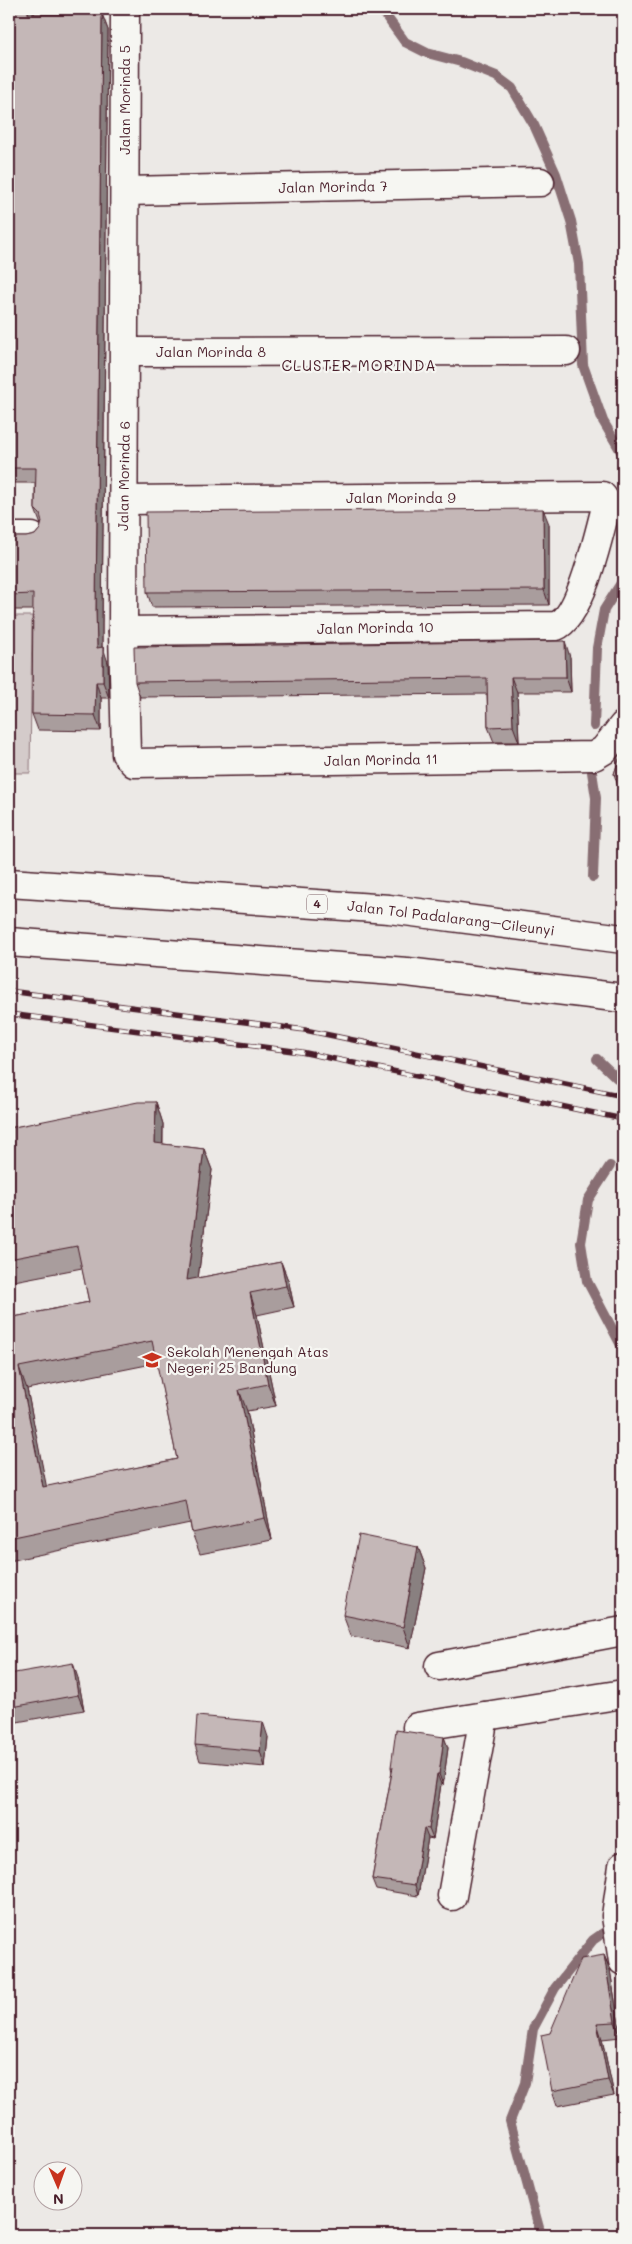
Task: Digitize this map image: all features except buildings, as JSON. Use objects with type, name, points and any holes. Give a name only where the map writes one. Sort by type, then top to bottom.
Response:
[{"type":"main road","name":"Jalan Morinda 5","points":[[125,9],[126,191]]},
{"type":"main road","name":"Jalan Morinda 7","points":[[126,191],[540,182]]},
{"type":"main road","name":"Jalan Morinda 6","points":[[126,191],[123,631],[126,754],[128,759]]},
{"type":"main road","name":"Jalan Morinda 8","points":[[126,352],[566,351]]},
{"type":"main road","name":"Jalan Morinda 9","points":[[124,500],[602,496],[607,503],[591,568]]},
{"type":"main road","name":"Jalan Morinda 10","points":[[123,631],[556,626],[566,622],[591,568]]},
{"type":"main road","name":"Jalan Morinda 11","points":[[128,759],[134,763],[594,756],[604,750],[623,726]]},
{"type":"main road","name":"Jalan Tol Padalarang–Cileunyi","points":[[9,883],[389,909],[623,939]]},
{"type":"main road","points":[[9,942],[407,972],[623,998]]},
{"type":"main road","points":[[439,1666],[623,1631]]},
{"type":"main road","points":[[417,1728],[623,1694]]},
{"type":"main road","points":[[452,1896],[484,1716]]},
{"type":"main road","points":[[620,1938],[623,1866]]},
{"type":"shaded area","points":[[9,616],[32,616],[30,773],[9,773]]},
{"type":"waterway","points":[[381,9],[405,42],[427,53],[461,62],[496,76],[512,88],[534,125],[556,174],[571,221],[579,264],[583,365],[603,421],[623,455]]},
{"type":"waterway","points":[[594,726],[597,648],[604,610],[623,580]]},
{"type":"waterway","points":[[592,772],[596,798],[593,877]]},
{"type":"waterway","points":[[597,1059],[617,1078]]},
{"type":"waterway","points":[[610,1166],[588,1200],[581,1243],[587,1281],[623,1349]]},
{"type":"waterway","points":[[541,2235],[510,2121],[525,2083],[533,2029],[555,1988],[593,1940],[616,1924]]},
{"type":"railway","points":[[9,991],[305,1030],[623,1096]]},
{"type":"railway","points":[[9,1014],[301,1052],[623,1119]]},
{"type":"place","name":"Sekolah Menengah Atas Negeri 25 Bandung","points":[[152,1360]]},
{"type":"district","name":"CLUSTER MORINDA","points":[[359,366]]}]
